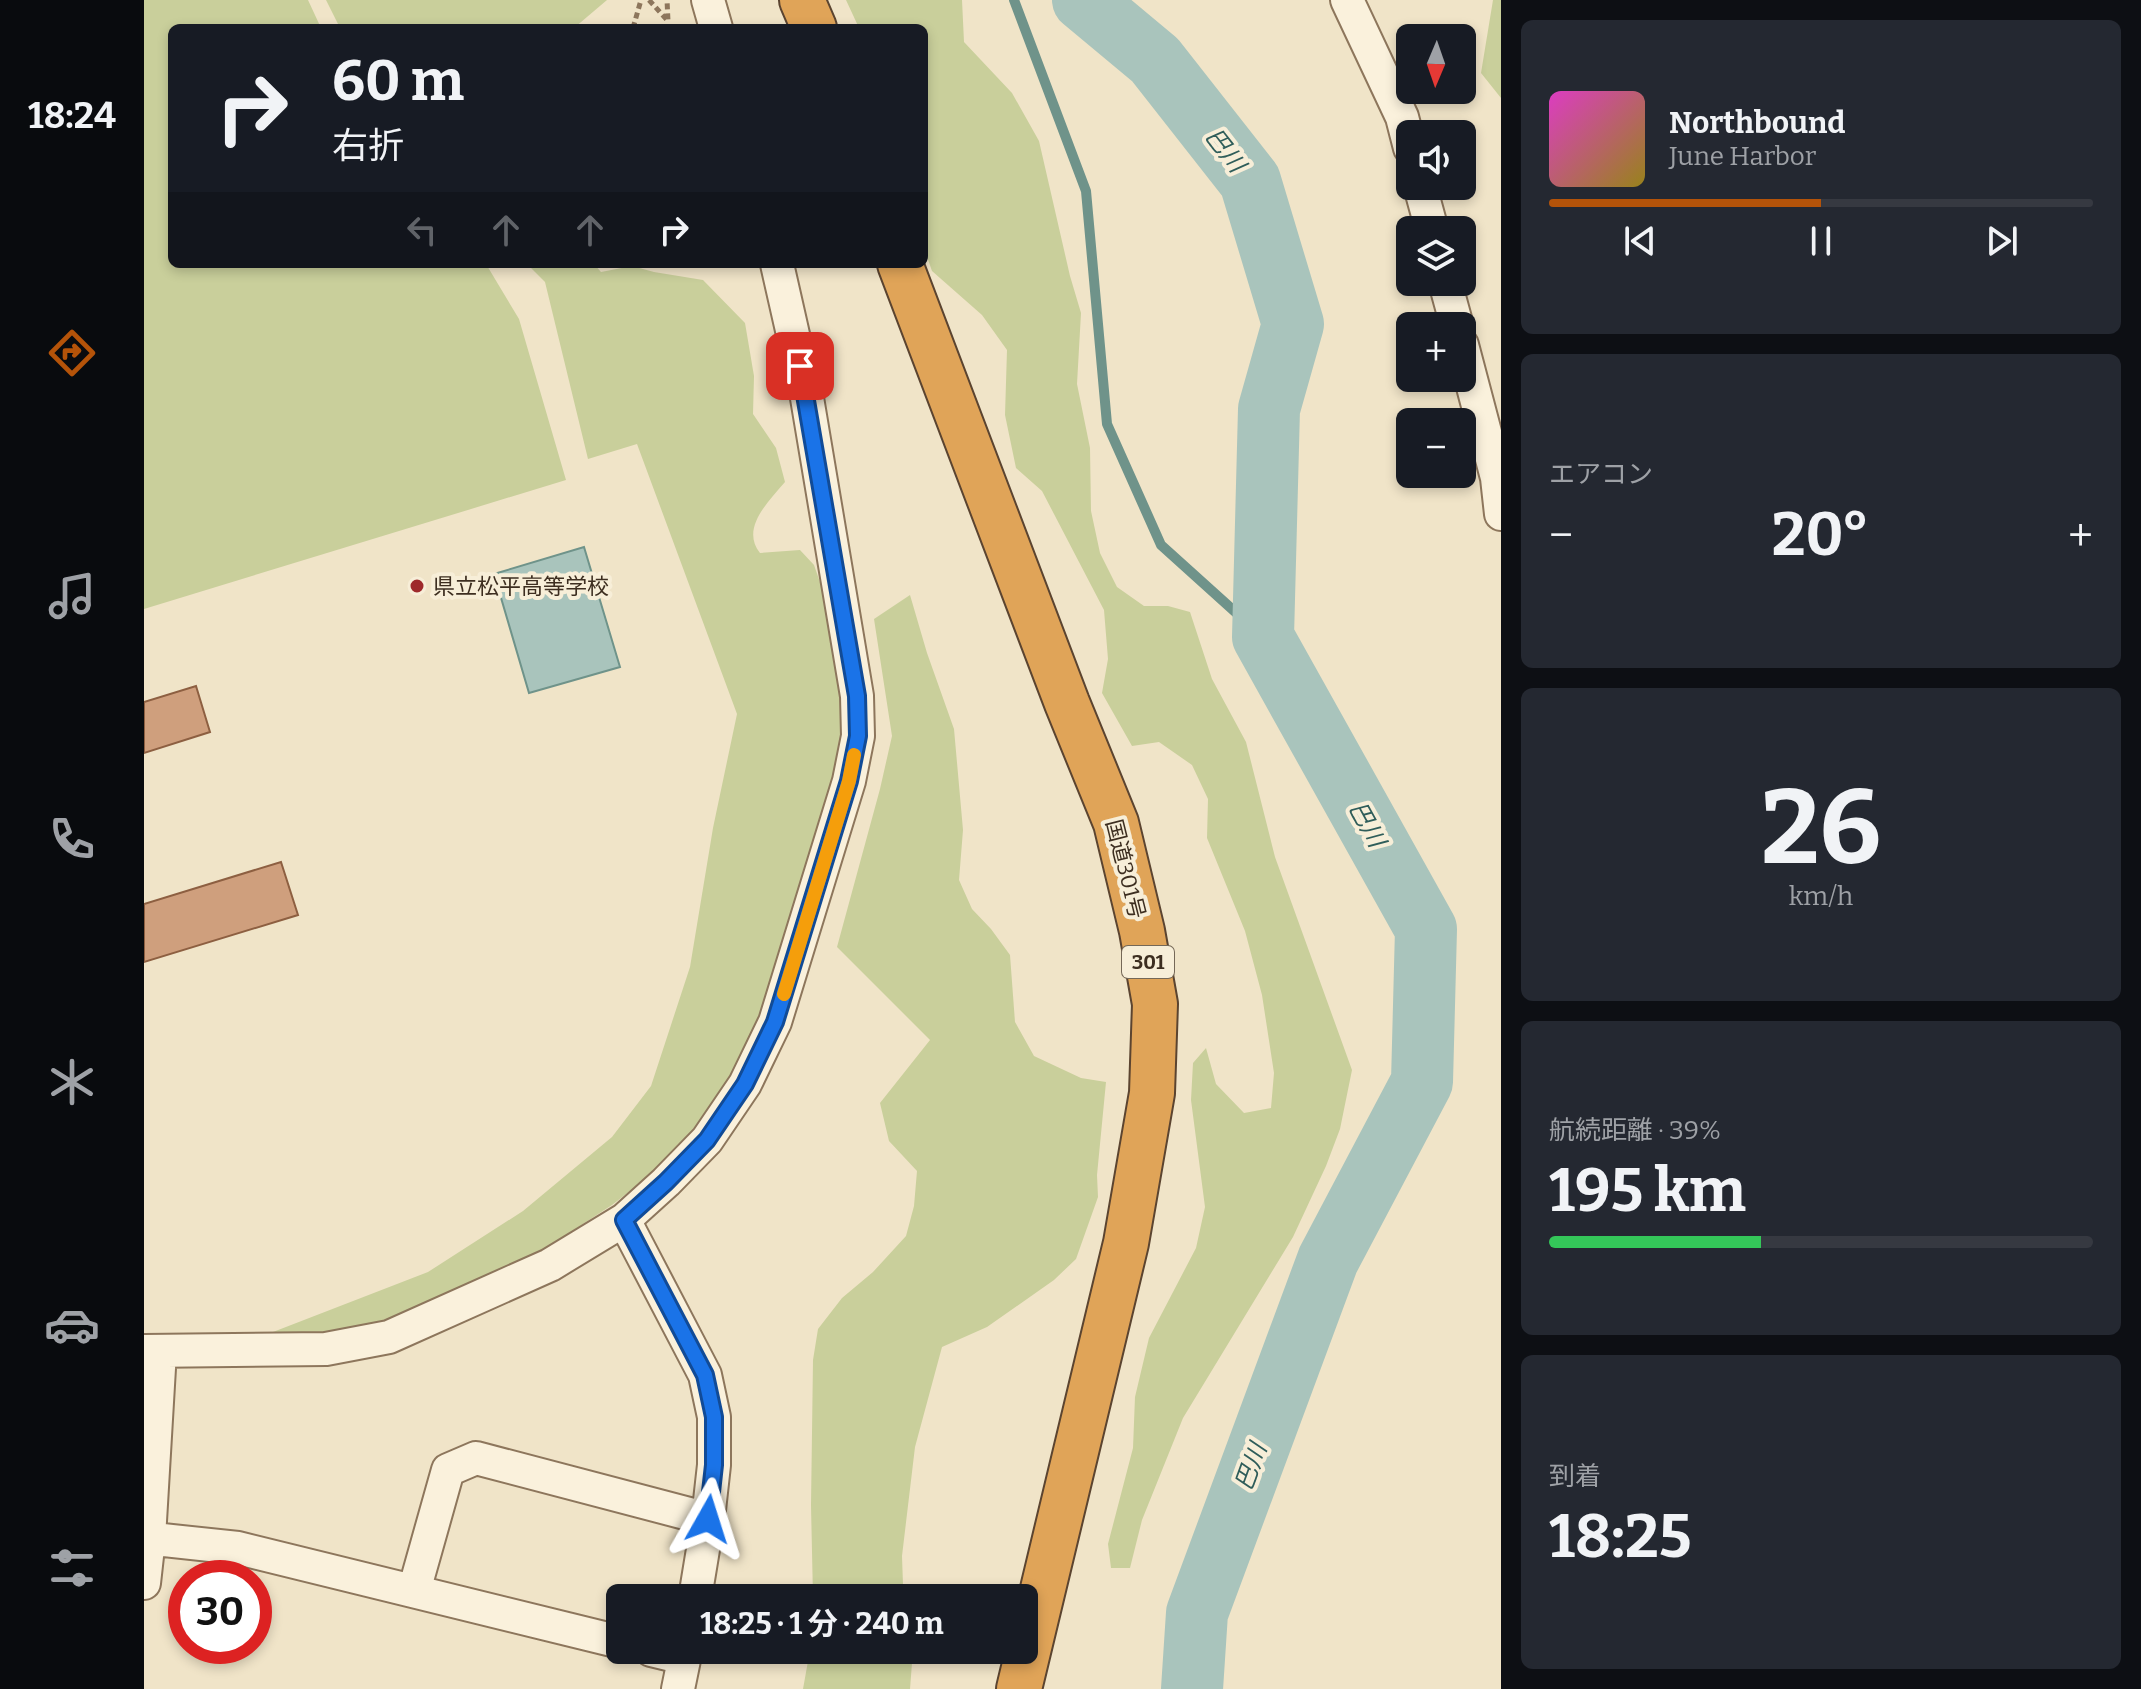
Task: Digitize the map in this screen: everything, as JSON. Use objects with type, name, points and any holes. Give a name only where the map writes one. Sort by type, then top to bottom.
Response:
[{"type":"highway","points":[[802,0],[812,24]]},
{"type":"highway","name":"国道301号","points":[[902,268],[1067,703],[1116,823],[1142,931],[1155,1004],[1152,1093],[1126,1243],[1019,1689]]},
{"type":"street","points":[[708,0],[715,24]]},
{"type":"street","points":[[1347,0],[1403,120]]},
{"type":"street","points":[[144,1583],[152,1351],[326,1349],[389,1337],[550,1265],[624,1220],[707,1140],[745,1084],[775,1022],[849,781],[858,736],[857,696],[806,392],[778,268]]},
{"type":"street","points":[[1475,392],[1499,478],[1501,514]]},
{"type":"street","points":[[624,1220],[705,1375],[714,1417],[714,1465],[697,1584]]},
{"type":"street","points":[[414,1591],[448,1470],[476,1458],[708,1519]]},
{"type":"street","points":[[146,1538],[238,1548],[606,1639]]},
{"type":"path","points":[[634,24],[641,0]]},
{"type":"path","points":[[649,0],[668,21],[667,0]]},
{"type":"green space","points":[[144,0],[308,0],[319,24],[168,24],[168,268],[488,268],[519,319],[566,480],[144,609]]},
{"type":"green space","points":[[326,0],[607,0],[579,24],[338,24]]},
{"type":"green space","points":[[846,0],[962,0],[964,42],[1012,93],[1039,141],[1081,313],[1077,384],[1090,448],[1091,511],[1100,553],[1117,587],[1144,606],[1168,606],[1190,612],[1212,679],[1246,742],[1275,857],[1352,1070],[1340,1129],[1326,1166],[1293,1237],[1183,1418],[1142,1520],[1130,1568],[1111,1568],[1108,1544],[1133,1448],[1135,1397],[1149,1338],[1196,1248],[1205,1207],[1191,1100],[1193,1063],[1206,1048],[1216,1084],[1244,1113],[1271,1108],[1274,1073],[1262,995],[1245,931],[1207,838],[1208,799],[1192,765],[1159,742],[1132,746],[1102,693],[1108,659],[1104,610],[1042,491],[1016,468],[1005,415],[1007,350],[982,315],[932,271],[928,260],[928,24],[857,24]]},
{"type":"green space","points":[[1493,0],[1501,0],[1501,98],[1481,73]]},
{"type":"green space","points":[[531,268],[598,268],[601,272],[639,268],[703,280],[745,323],[754,376],[753,414],[776,448],[785,482],[759,515],[753,534],[760,553],[800,550],[814,565],[821,585],[844,698],[845,740],[835,779],[758,1018],[729,1084],[653,1173],[612,1205],[546,1248],[391,1321],[332,1332],[273,1332],[428,1272],[523,1211],[612,1137],[651,1086],[690,967],[713,828],[737,714],[637,444],[588,459],[545,282]]},
{"type":"green space","points":[[910,595],[954,729],[963,830],[959,880],[972,909],[1010,955],[1015,1022],[1034,1056],[1081,1078],[1106,1082],[1097,1175],[1098,1197],[1076,1259],[1054,1280],[987,1327],[942,1347],[915,1447],[902,1556],[903,1584],[813,1584],[813,1360],[818,1329],[842,1298],[873,1272],[906,1236],[914,1206],[917,1171],[889,1141],[880,1103],[930,1040],[837,947],[892,736],[874,619]]},
{"type":"green space","points":[[807,1664],[912,1664],[910,1689],[803,1689]]},
{"type":"water","points":[[584,547],[620,667],[529,693],[494,574]]},
{"type":"building","points":[[196,686],[210,732],[144,753],[144,702]]},
{"type":"building","points":[[281,862],[298,915],[144,962],[144,904]]},
{"type":"waterway","points":[[1014,0],[1086,191],[1107,424],[1161,545],[1263,637]]},
{"type":"waterway","name":"巴川","points":[[1083,0],[1155,60],[1250,181],[1293,324],[1269,409],[1263,637],[1426,929],[1422,1082],[1328,1260],[1197,1613],[1192,1689]]},
{"type":"slow traffic","points":[[784,994],[849,781],[854,755]]},
{"type":"place","name":"県立松平高等学校","points":[[417,586]]},
{"type":"route","points":[[708,1519],[714,1465],[714,1417],[705,1375],[624,1220],[707,1140],[745,1084],[775,1022],[849,781],[858,736],[857,696],[800,366]]}]
